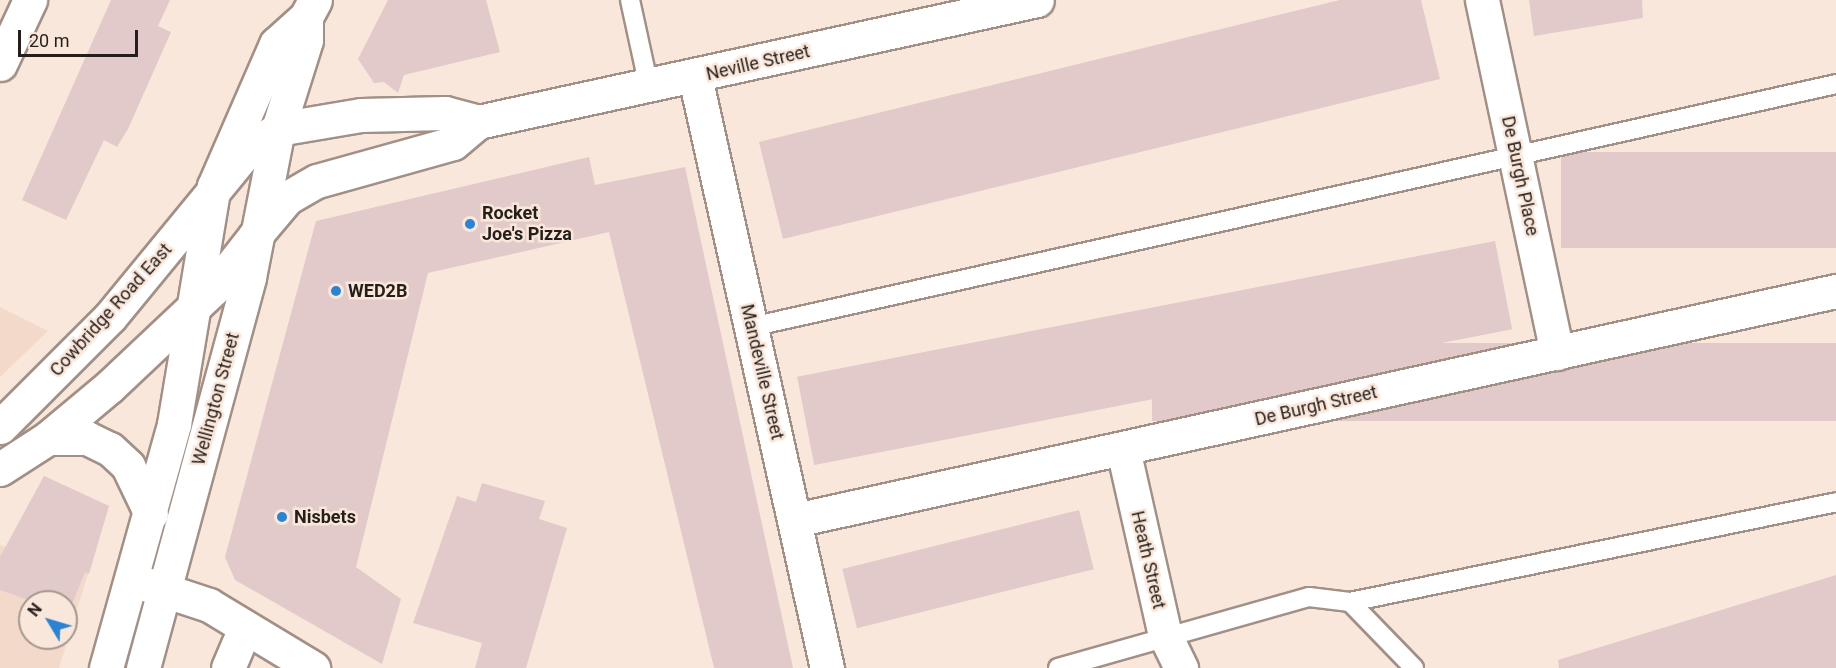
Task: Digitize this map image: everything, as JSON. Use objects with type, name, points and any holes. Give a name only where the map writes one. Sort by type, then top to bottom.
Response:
[{"type":"street","points":[[0,64],[30,0]]},
{"type":"street","name":"Neville Street","points":[[278,129],[361,115],[445,112],[478,122],[695,77],[1037,0]]},
{"type":"street","name":"De Burgh Place","points":[[1482,0],[1557,352]]},
{"type":"street","name":"Cowbridge Road East","points":[[0,427],[124,301],[214,186],[249,148],[278,129],[306,40],[310,8]]},
{"type":"street","name":"Cowbridge Road East","points":[[214,186],[276,44],[310,8]]},
{"type":"street","name":"Mandeville Street","points":[[695,77],[827,668]]},
{"type":"street","name":"Neville Street","points":[[254,237],[287,198],[317,181],[453,143],[478,122]]},
{"type":"street","name":"Wellington Street","points":[[143,668],[167,590],[249,277],[254,237],[278,129]]},
{"type":"street","name":"Wellington Street","points":[[106,668],[151,514],[184,380],[214,186]]},
{"type":"street","points":[[0,469],[48,438],[194,307],[254,237]]},
{"type":"street","name":"De Burgh Street","points":[[795,520],[1836,291]]},
{"type":"street","points":[[48,438],[87,438],[110,449],[128,466],[151,514]]},
{"type":"street","name":"Heath Street","points":[[1123,449],[1165,635],[1181,668]]},
{"type":"street","points":[[133,580],[208,605],[313,668]]},
{"type":"street","points":[[228,668],[245,628]]},
{"type":"lane","points":[[630,0],[649,87]]},
{"type":"lane","points":[[751,327],[1516,152],[1836,84]]},
{"type":"lane","points":[[1058,668],[1165,635],[1309,597],[1350,602],[1836,502]]},
{"type":"lane","points":[[1350,602],[1414,668]]},
{"type":"shaded area","points":[[0,307],[48,331],[0,377]]},
{"type":"shaded area","points":[[44,476],[109,506],[78,606],[78,590],[18,590],[18,650],[65,650],[59,668],[0,668],[0,545],[6,547]]},
{"type":"building","points":[[111,0],[170,0],[158,26],[171,32],[128,129],[117,147],[104,140],[66,220],[22,200]]},
{"type":"building","points":[[388,0],[486,0],[500,52],[404,75],[398,93],[384,82],[374,83],[358,59]]},
{"type":"building","points":[[1340,0],[1421,0],[1440,79],[783,239],[759,142]]},
{"type":"building","points":[[1529,0],[1642,0],[1643,18],[1534,36]]},
{"type":"building","points":[[1561,152],[1836,152],[1836,248],[1561,248]]},
{"type":"building","points":[[589,157],[595,185],[685,167],[793,668],[714,668],[609,232],[428,273],[356,567],[401,599],[382,664],[235,580],[225,557],[316,221]]},
{"type":"building","points":[[1495,241],[1512,329],[814,465],[797,377]]},
{"type":"building","points":[[1152,343],[1836,343],[1836,421],[1152,421]]},
{"type":"building","points":[[44,476],[109,506],[89,574],[85,572],[78,590],[18,590],[18,596],[0,590],[0,557]]},
{"type":"building","points":[[482,483],[545,501],[539,519],[567,528],[526,668],[475,668],[482,643],[413,623],[457,496],[476,502]]},
{"type":"building","points":[[1079,510],[1094,569],[857,628],[842,569]]},
{"type":"building","points":[[1836,575],[1836,668],[1559,668],[1558,660]]},
{"type":"place","name":"Rocket Joe's Pizza","points":[[470,224]]},
{"type":"place","name":"WED2B","points":[[336,291]]},
{"type":"place","name":"Nisbets","points":[[282,517]]}]
